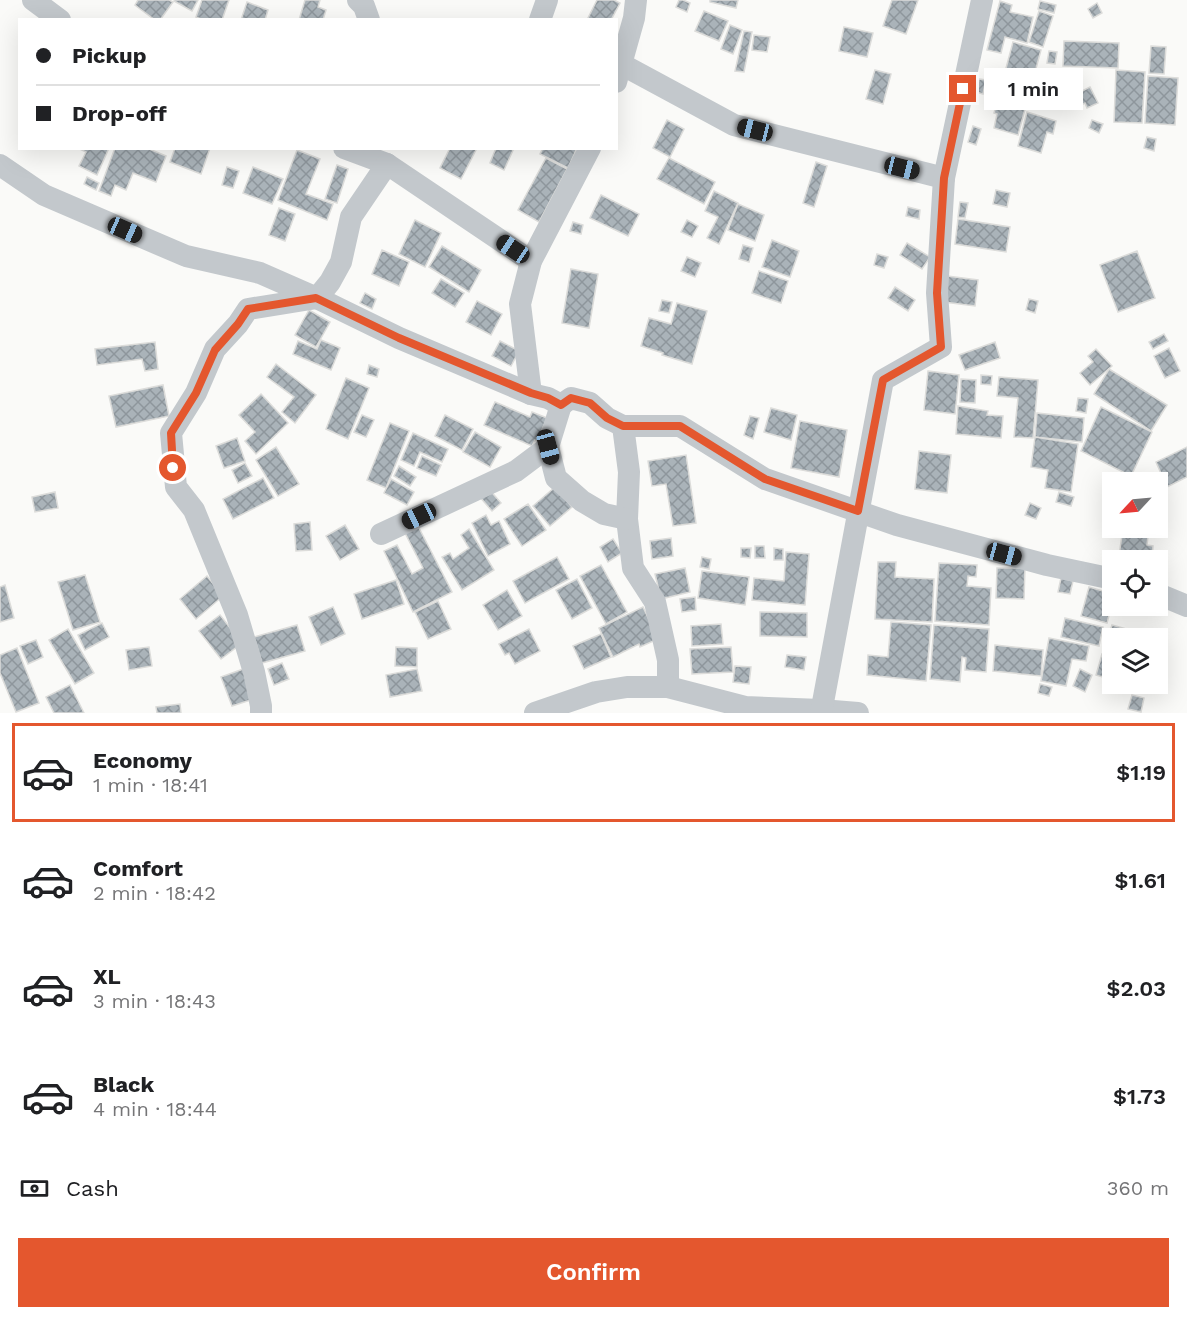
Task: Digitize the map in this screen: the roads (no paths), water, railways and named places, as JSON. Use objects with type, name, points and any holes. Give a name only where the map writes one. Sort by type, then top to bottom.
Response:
[{"type":"street","points":[[33,0],[57,18]]},
{"type":"street","points":[[358,0],[364,6],[368,18]]},
{"type":"street","points":[[541,18],[547,0]]},
{"type":"street","points":[[636,0],[634,18],[619,73],[734,124],[944,178]]},
{"type":"street","points":[[821,711],[883,380],[941,347],[937,293],[944,178],[982,0]]},
{"type":"street","points":[[354,150],[386,156],[531,261]]},
{"type":"street","points":[[531,393],[520,304],[531,261],[589,150]]},
{"type":"street","points":[[261,713],[254,672],[237,615],[194,510],[176,487],[171,433],[196,393],[215,350],[248,309],[316,298],[330,282],[341,262],[351,217],[386,156]]},
{"type":"street","points":[[0,165],[44,195],[186,256],[260,273],[399,338],[561,405]]},
{"type":"street","points":[[627,519],[604,513],[582,501],[556,478],[548,447],[561,405],[571,398],[590,403],[607,418],[623,426],[680,426],[765,479],[897,525],[1036,562],[1102,577]]},
{"type":"street","points":[[623,426],[629,472],[627,519],[633,568],[655,602],[668,660],[668,687]]},
{"type":"street","points":[[381,534],[516,471],[548,447]]},
{"type":"street","points":[[1168,598],[1187,606]]},
{"type":"street","points":[[535,713],[596,692],[627,687],[668,687],[746,707],[858,713]]}]
